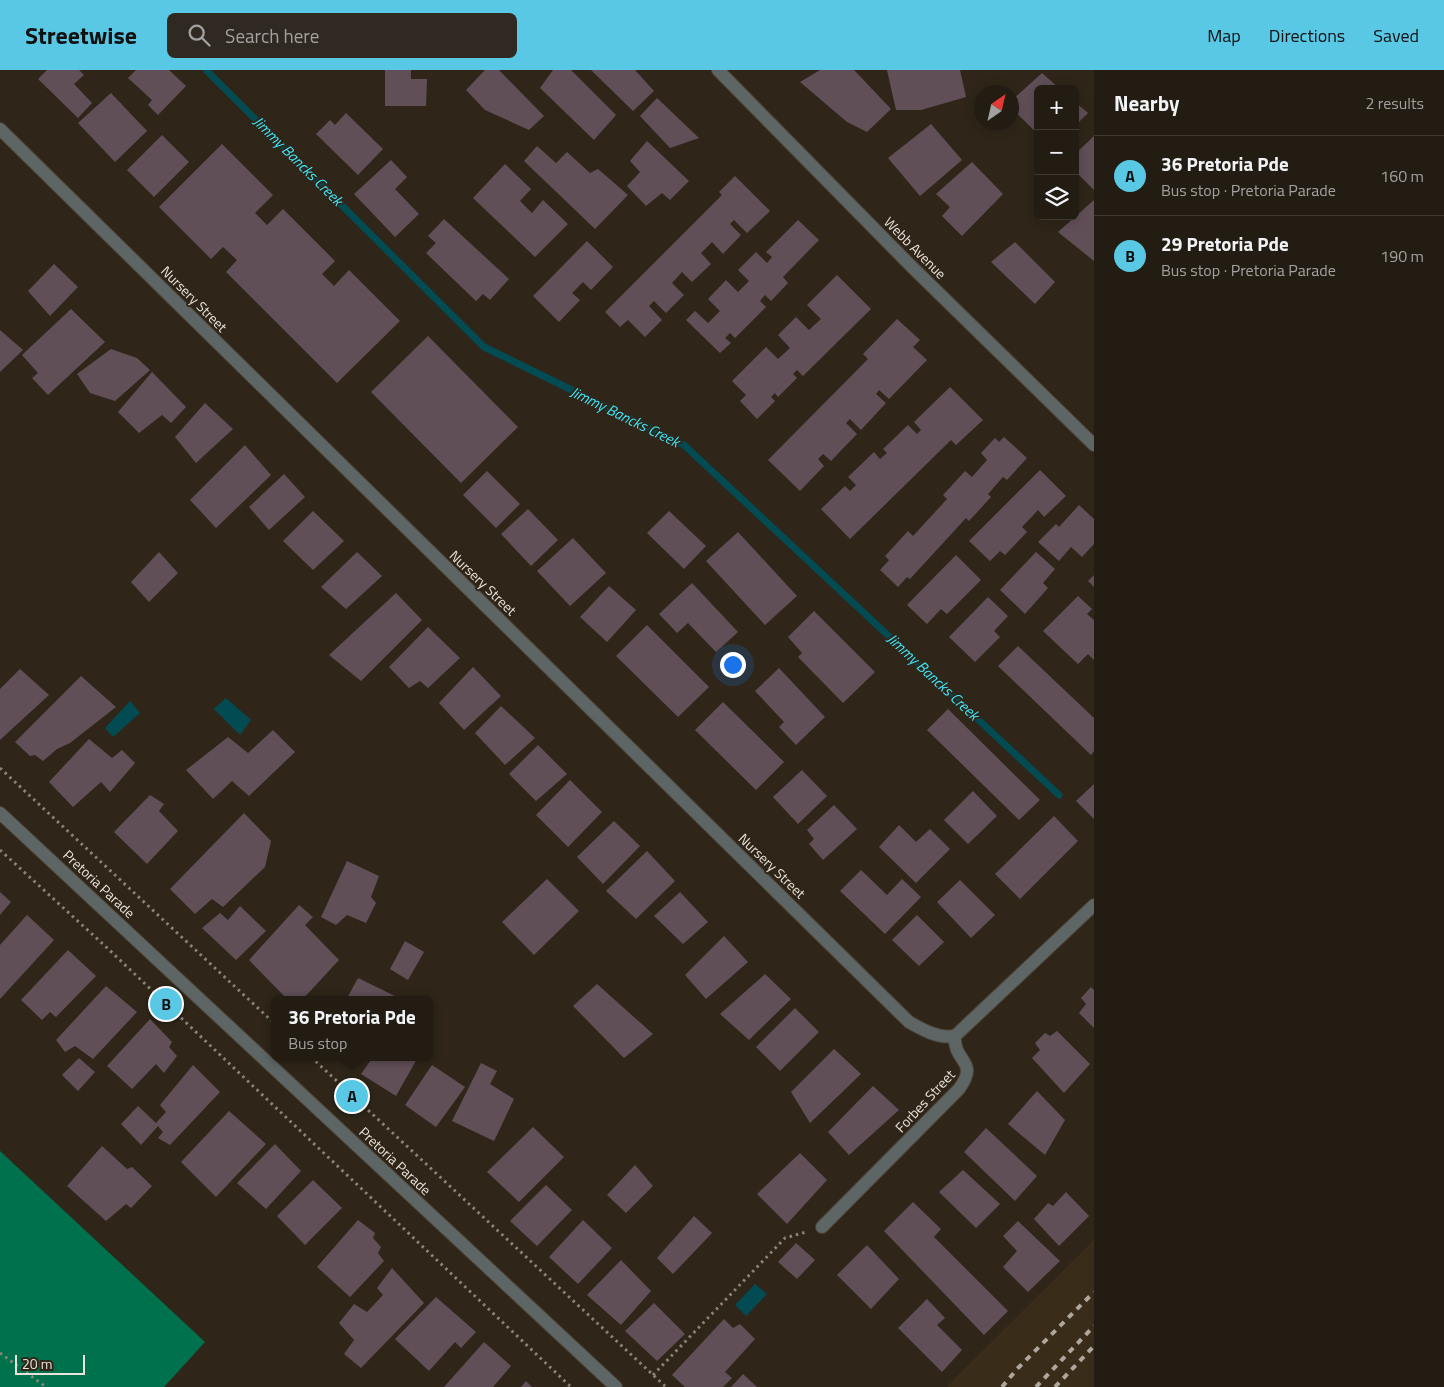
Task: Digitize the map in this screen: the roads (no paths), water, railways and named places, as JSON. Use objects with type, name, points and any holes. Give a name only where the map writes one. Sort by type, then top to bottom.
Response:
[{"type":"street","name":"Webb Avenue","points":[[718,70],[911,266],[1094,445]]},
{"type":"street","name":"Nursery Street","points":[[0,130],[909,1022],[934,1035],[948,1038],[955,1036]]},
{"type":"street","name":"Pretoria Parade","points":[[0,813],[616,1387]]},
{"type":"street","points":[[955,1036],[1094,905]]},
{"type":"street","name":"Forbes Street","points":[[822,1227],[964,1084],[968,1078],[968,1069],[957,1051],[954,1043],[955,1036]]},
{"type":"water","points":[[226,698],[251,720],[240,735],[214,709]]},
{"type":"water","points":[[130,701],[140,713],[113,737],[105,728]]},
{"type":"water","points":[[755,1284],[767,1294],[746,1316],[735,1305]]},
{"type":"waterway","name":"Jimmy Bancks Creek","points":[[207,71],[484,347],[684,445],[1059,795]]},
{"type":"railway","points":[[1002,1387],[1018,1368],[1094,1292]]},
{"type":"railway","points":[[1036,1387],[1094,1326]]},
{"type":"railway","points":[[1055,1387],[1094,1346]]},
{"type":"place","name":"29 Pretoria Pde","points":[[166,1004]]},
{"type":"place","name":"36 Pretoria Pde","points":[[352,1096]]}]
